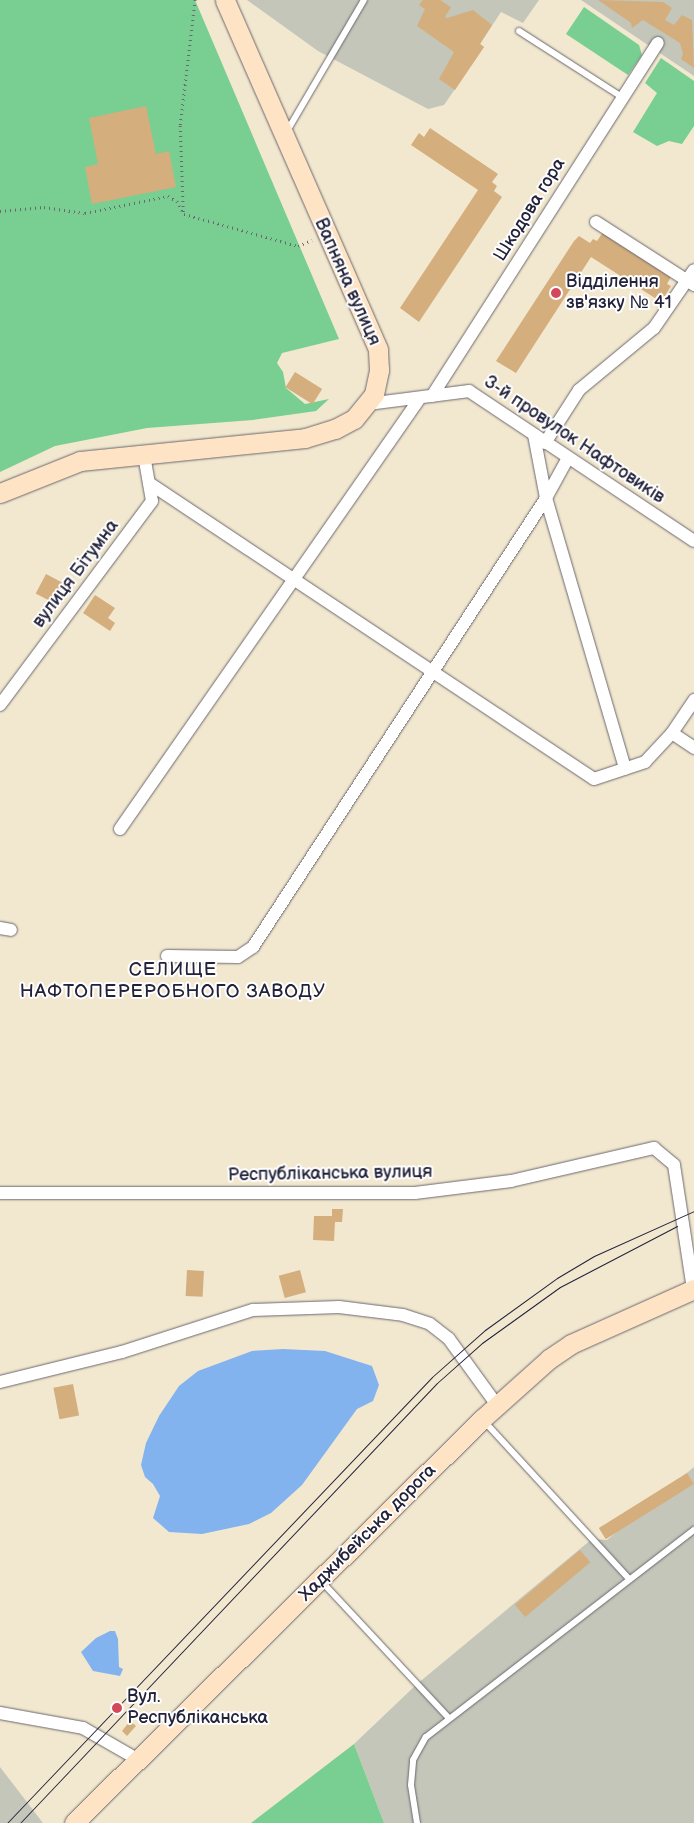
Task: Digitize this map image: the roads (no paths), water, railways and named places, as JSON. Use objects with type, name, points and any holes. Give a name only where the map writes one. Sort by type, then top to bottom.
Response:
[{"type":"street","name":"Вапняна вулиця","points":[[0,493],[80,461],[305,438],[335,429],[354,419],[368,404],[379,370],[378,349],[325,234],[225,0]]},
{"type":"street","name":"Шкодова гора","points":[[120,829],[426,397],[658,43]]},
{"type":"street","points":[[596,222],[690,284]]},
{"type":"street","points":[[545,443],[579,390],[654,328],[690,284],[694,270]]},
{"type":"street","name":"3-й провулок Нафтовиків","points":[[368,404],[469,391],[694,541]]},
{"type":"street","points":[[534,435],[546,498],[625,769]]},
{"type":"street","name":"вулиця Бітумна","points":[[0,705],[152,501],[144,455]]},
{"type":"street","points":[[167,956],[238,958],[253,947],[546,498],[568,458]]},
{"type":"street","points":[[149,483],[594,779],[645,762],[672,733],[694,700]]},
{"type":"street","points":[[672,733],[694,748]]},
{"type":"street","name":"Республіканська вулиця","points":[[0,1194],[415,1193],[511,1181],[654,1148],[674,1165],[694,1289]]},
{"type":"street","name":"Хаджибейська дорога","points":[[74,1823],[137,1759],[321,1581],[482,1419],[549,1359],[571,1344],[694,1289]]},
{"type":"street","points":[[0,1382],[122,1352],[253,1310],[339,1307],[403,1315],[430,1324],[449,1339],[498,1405]]},
{"type":"street","points":[[0,1713],[83,1728],[137,1759]]},
{"type":"lane","points":[[283,138],[364,0]]},
{"type":"lane","points":[[519,31],[622,97]]},
{"type":"lane","points":[[482,1419],[629,1579]]},
{"type":"lane","points":[[417,1823],[410,1785],[413,1760],[426,1737],[448,1718],[694,1530]]},
{"type":"lane","points":[[321,1581],[448,1718]]},
{"type":"water","points":[[283,1349],[325,1351],[372,1366],[379,1385],[373,1401],[357,1409],[302,1485],[271,1513],[249,1524],[202,1534],[169,1532],[153,1518],[160,1496],[153,1484],[145,1477],[141,1465],[146,1443],[159,1416],[179,1386],[198,1371],[252,1351]]},
{"type":"water","points":[[110,1631],[115,1631],[118,1639],[119,1667],[123,1669],[120,1676],[93,1671],[81,1652],[96,1638]]},
{"type":"tram line","points":[[7,1823],[432,1377],[485,1330],[557,1278],[594,1256],[694,1211]]},
{"type":"tram line","points":[[20,1823],[437,1383],[482,1343],[560,1287],[677,1226]]},
{"type":"place","name":"Відділення зв'язку № 41","points":[[556,293]]},
{"type":"place","name":"Вул. Республіканська","points":[[117,1708]]},
{"type":"district","name":"СЕЛИЩЕ НАФТОПЕРЕРОБНОГО ЗАВОДУ","points":[[173,981]]}]
